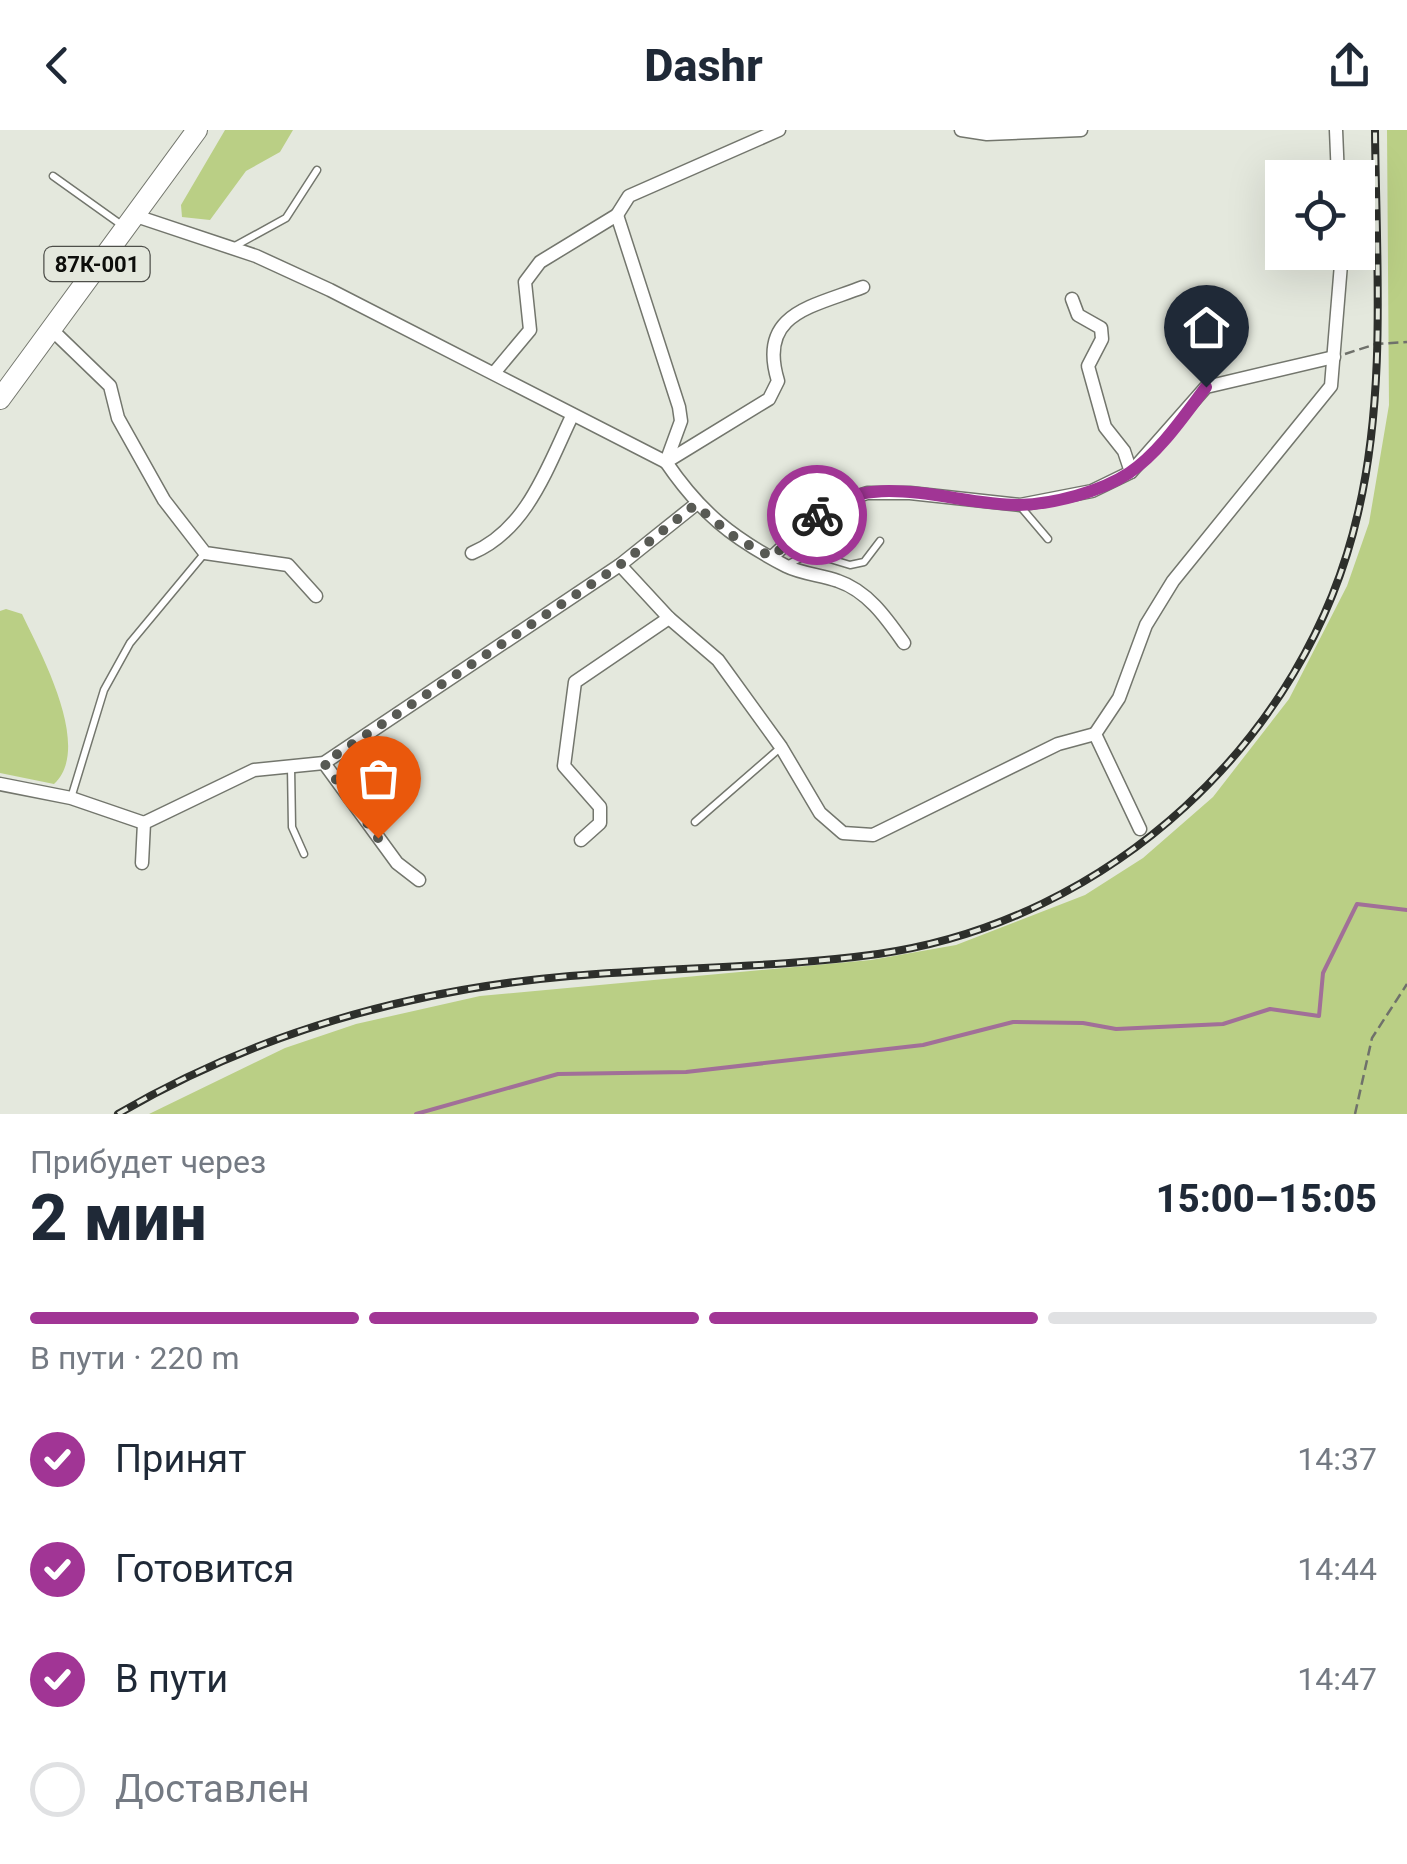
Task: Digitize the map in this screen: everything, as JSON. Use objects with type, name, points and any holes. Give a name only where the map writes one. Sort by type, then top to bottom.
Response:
[{"type":"main road","name":"87К-001","points":[[0,400],[196,130]]},
{"type":"street","points":[[494,373],[530,330],[525,282],[540,262],[617,215],[629,196],[779,130]]},
{"type":"street","points":[[961,130],[987,134],[1080,130]]},
{"type":"street","points":[[1336,130],[1337,160]]},
{"type":"street","points":[[617,215],[679,407],[680,421],[666,462]]},
{"type":"street","points":[[129,221],[256,256],[666,462],[695,505],[737,539],[786,565],[843,582],[878,607],[904,644]]},
{"type":"street","points":[[620,565],[669,618],[718,660],[781,748],[820,813],[843,833],[873,835],[1058,744],[1095,734],[1119,698],[1146,625],[1173,581],[1331,386],[1341,270]]},
{"type":"street","points":[[666,462],[769,399],[778,381],[771,358],[778,330],[792,314],[863,287]]},
{"type":"street","points":[[1072,298],[1078,315],[1101,328],[1102,339],[1088,366],[1105,427],[1124,451],[1131,472]]},
{"type":"street","points":[[50,328],[110,386],[118,418],[164,500],[205,553],[288,564],[316,596]]},
{"type":"street","points":[[772,557],[826,508],[867,493],[910,492],[1020,505],[1092,491],[1131,472],[1206,387],[1334,357]]},
{"type":"street","points":[[472,553],[495,544],[532,498],[572,416]]},
{"type":"street","points":[[0,784],[72,798],[144,823],[254,770],[324,763],[620,565],[695,505]]},
{"type":"street","points":[[581,840],[600,824],[600,807],[564,766],[575,682],[669,618]]},
{"type":"street","points":[[1095,734],[1140,829]]},
{"type":"street","points":[[324,763],[397,863],[419,880]]},
{"type":"street","points":[[142,863],[144,823]]},
{"type":"lane","points":[[230,249],[286,218],[317,170]]},
{"type":"lane","points":[[53,176],[129,221]]},
{"type":"lane","points":[[1020,505],[1048,539]]},
{"type":"lane","points":[[786,565],[810,552],[850,565],[864,562],[880,541]]},
{"type":"lane","points":[[72,798],[104,690],[130,643],[205,553]]},
{"type":"lane","points":[[695,822],[781,748]]},
{"type":"lane","points":[[291,766],[292,828],[304,854]]},
{"type":"path","points":[[1334,357],[1376,344],[1407,342]]},
{"type":"path","points":[[1355,1114],[1372,1038],[1407,984]]},
{"type":"green space","points":[[225,130],[293,130],[280,152],[246,171],[210,220],[182,217],[181,205]]},
{"type":"green space","points":[[1387,130],[1407,130],[1407,1114],[149,1114],[285,1048],[356,1024],[480,996],[871,960],[956,945],[1085,895],[1143,858],[1213,797],[1289,699],[1347,586],[1369,523],[1389,405]]},
{"type":"green space","points":[[0,611],[22,614],[60,700],[68,748],[65,768],[54,784],[0,773]]},
{"type":"waterway","points":[[416,1114],[558,1074],[686,1072],[923,1045],[1013,1022],[1083,1023],[1116,1029],[1223,1024],[1270,1009],[1319,1016],[1323,973],[1357,904],[1407,910]]},
{"type":"railway","points":[[118,1114],[225,1060],[280,1038],[393,1004],[570,976],[878,954],[963,935],[1043,903],[1118,860],[1185,807],[1244,744],[1294,673],[1332,596],[1358,513],[1373,419],[1378,322],[1375,130]]},
{"type":"way so far","points":[[378,838],[324,763],[620,565],[695,505],[737,539],[772,557],[817,515]]},
{"type":"route","points":[[817,515],[867,493],[910,492],[1020,505],[1092,491],[1131,472],[1175,427],[1206,387]]}]
